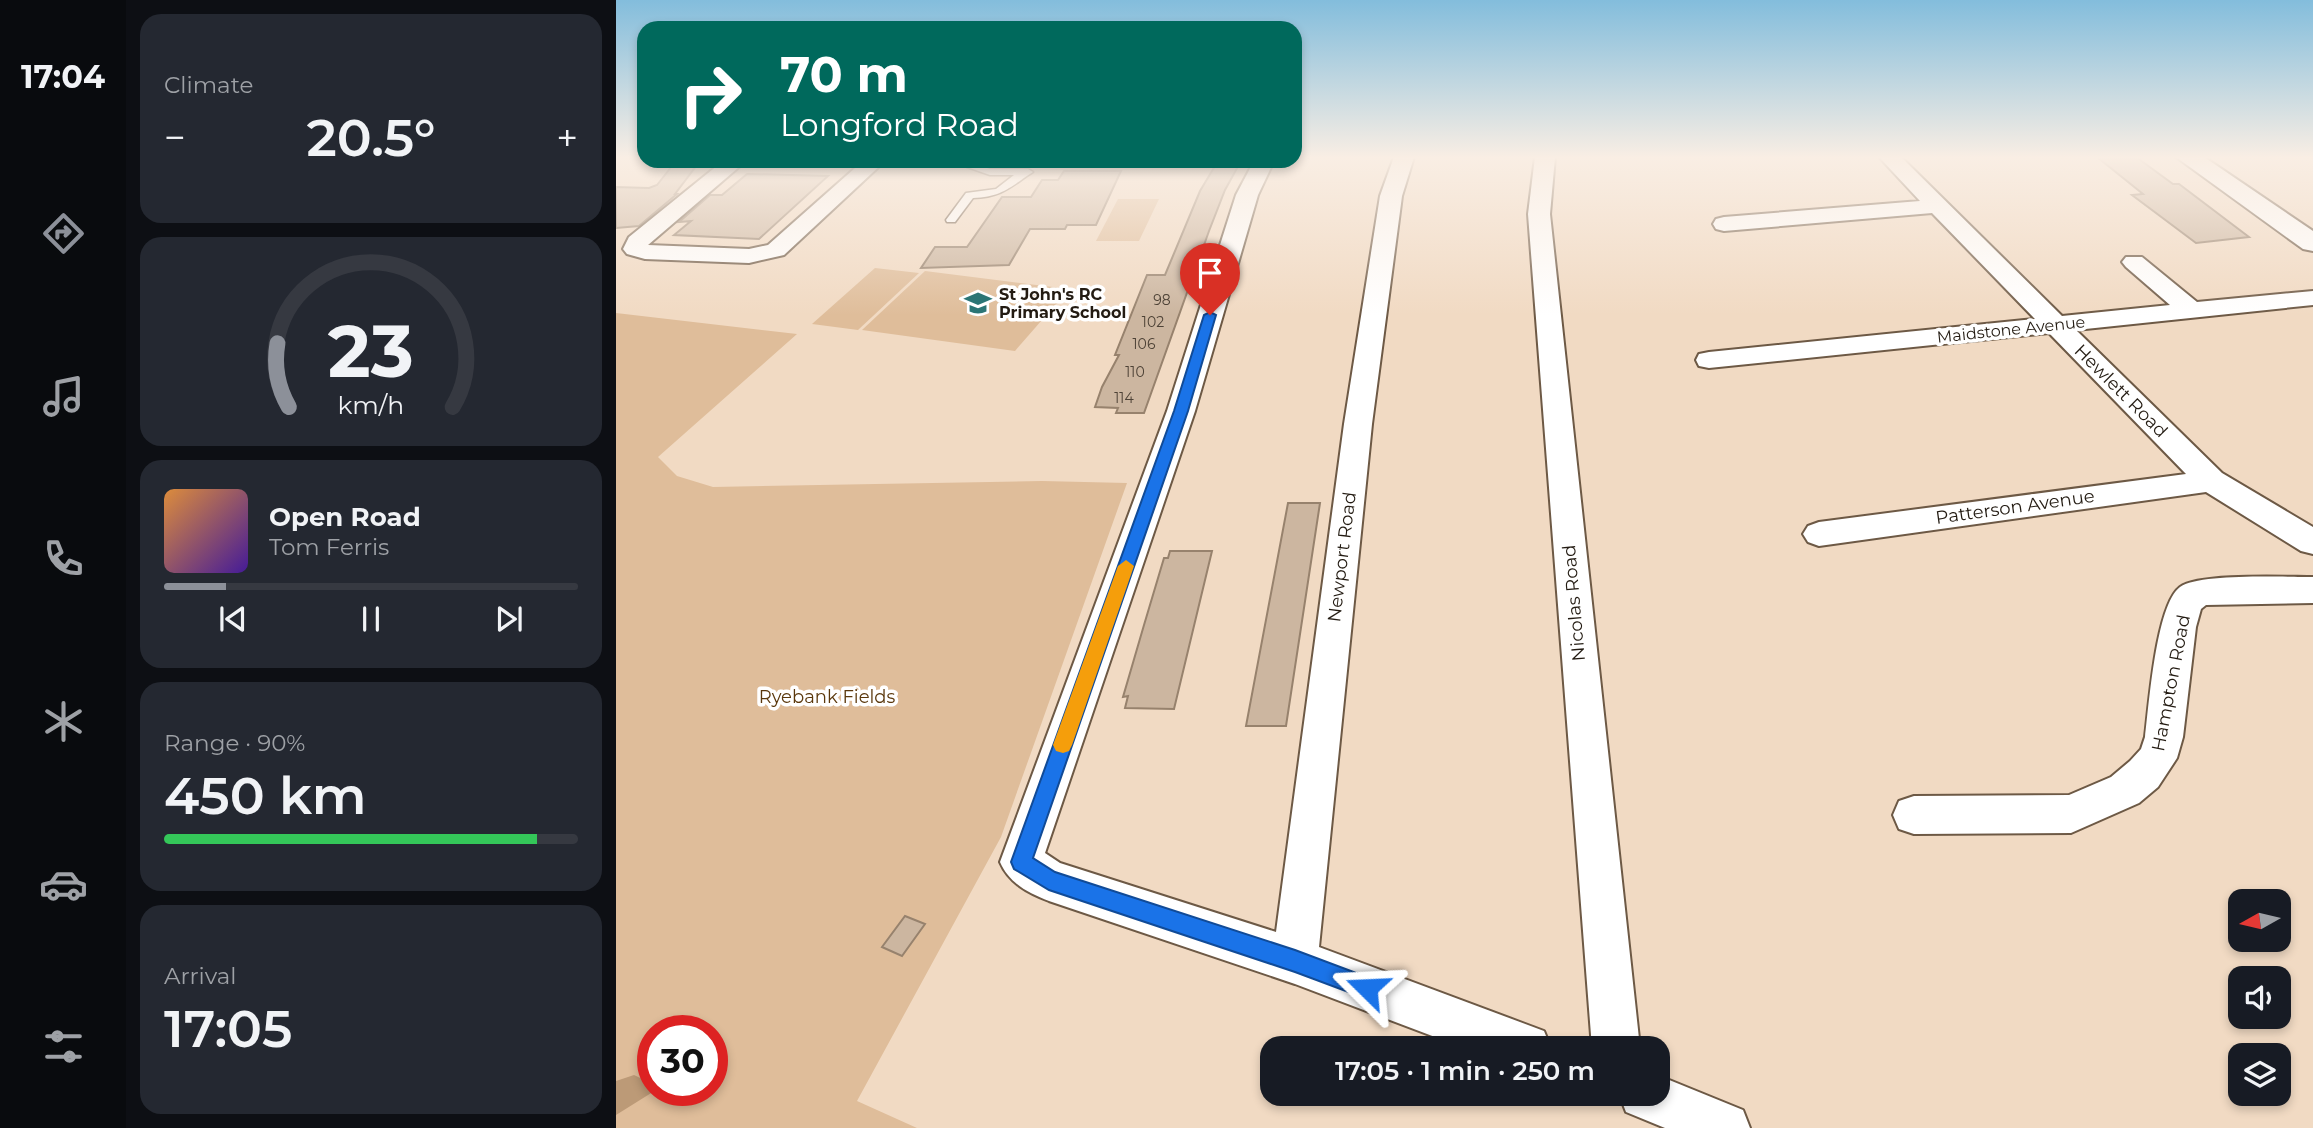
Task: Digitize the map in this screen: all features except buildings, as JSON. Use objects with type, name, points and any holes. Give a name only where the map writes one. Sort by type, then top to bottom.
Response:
[{"type":"highway","points":[[2265,210],[2313,243]]},
{"type":"street","points":[[677,210],[637,242],[635,249],[645,252],[749,256],[776,250],[821,210]]},
{"type":"street","points":[[1243,210],[1181,411],[1021,862],[1049,880],[1295,961],[1495,1036]]},
{"type":"street","name":"Newport Road","points":[[1295,961],[1358,424],[1389,210]]},
{"type":"street","name":"Nicolas Road","points":[[1540,210],[1615,1036]]},
{"type":"street","points":[[1724,224],[1893,210]]},
{"type":"street","name":"Hewlett Road","points":[[1940,210],[2211,481],[2313,542]]},
{"type":"street","points":[[2134,262],[2192,311]]},
{"type":"street","name":"Maidstone Avenue","points":[[1709,360],[2313,298]]},
{"type":"street","name":"Patterson Avenue","points":[[1819,534],[2211,481]]},
{"type":"street","name":"Hampton Road","points":[[1914,815],[2071,814],[2125,790],[2144,774],[2157,758],[2164,737],[2178,627],[2186,603],[2193,595],[2206,592],[2313,590]]},
{"type":"street","points":[[1670,1105],[1725,1128]]},
{"type":"lane","points":[[951,220],[959,210]]},
{"type":"green space","points":[[1112,210],[1154,210],[1139,241],[1096,241]]},
{"type":"green space","points":[[875,268],[919,273],[858,330],[812,324]]},
{"type":"green space","points":[[925,271],[1069,289],[1015,351],[862,330]]},
{"type":"green space","name":"Ryebank Fields","points":[[616,313],[797,334],[658,457],[677,476],[713,487],[1042,481],[1127,483],[1001,837],[857,1101],[917,1128],[616,1128]]},
{"type":"shaded area","points":[[637,1076],[637,1102],[616,1115],[616,1081]]},
{"type":"slow traffic","points":[[1063,745],[1126,566]]},
{"type":"place","name":"St John's RC Primary School","points":[[978,303]]},
{"type":"route","points":[[1210,315],[1181,411],[1021,862],[1049,880],[1295,961],[1367,988]]}]
